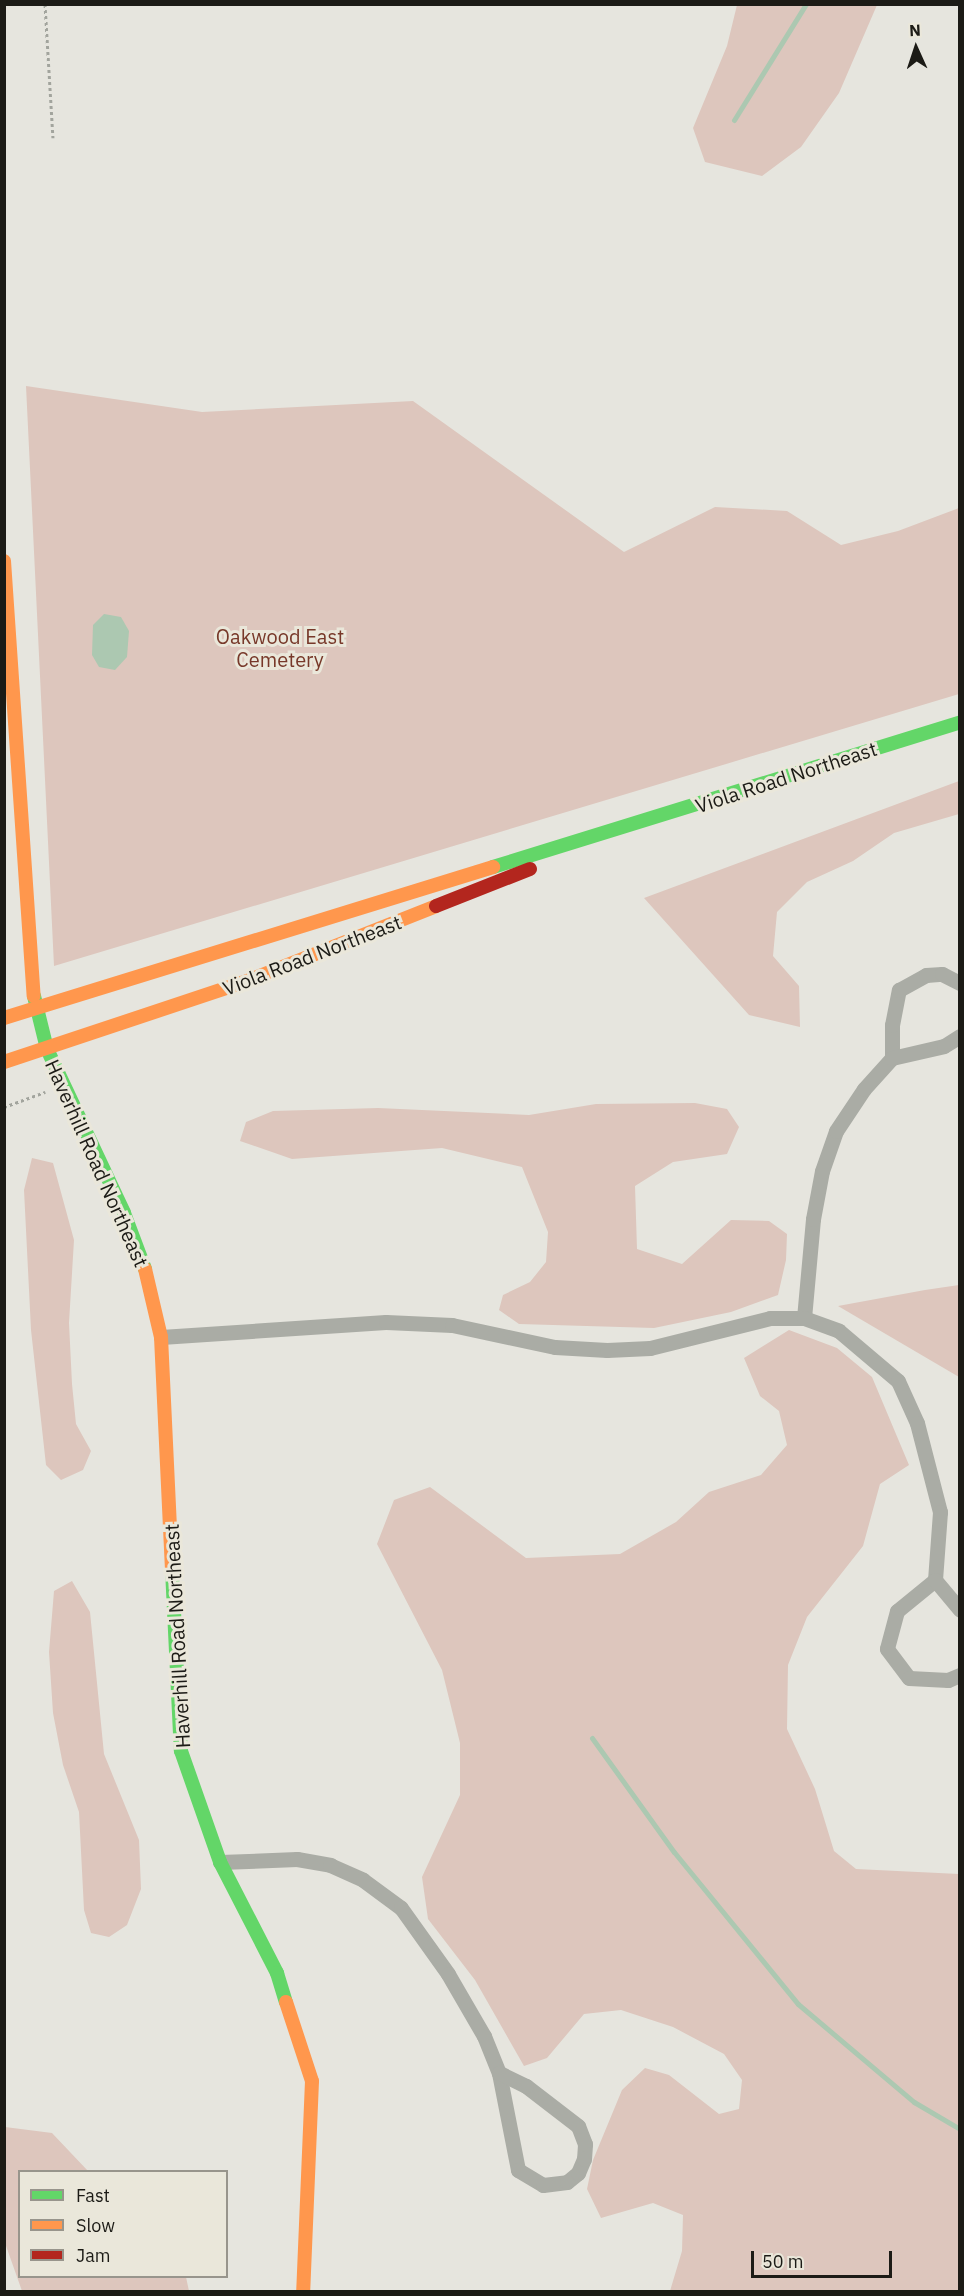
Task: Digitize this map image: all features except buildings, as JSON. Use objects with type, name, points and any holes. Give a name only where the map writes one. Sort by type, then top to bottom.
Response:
[{"type":"street","name":"Haverhill Road Northeast","points":[[5,570],[27,940],[36,1008],[47,1049],[124,1213],[148,1278],[161,1337],[181,1751],[220,1862],[277,1973],[312,2081],[313,2133],[303,2292]]},
{"type":"street","name":"Viola Road Northeast","points":[[4,1018],[613,832],[960,722]]},
{"type":"street","name":"Viola Road Northeast","points":[[4,1062],[247,981],[613,832]]},
{"type":"street","points":[[892,1058],[892,1025],[899,990],[926,975],[942,974],[960,983]]},
{"type":"street","points":[[804,1318],[822,1171],[836,1131],[864,1089],[892,1058],[945,1046],[960,1036]]},
{"type":"street","points":[[161,1337],[386,1322],[452,1325],[555,1347],[607,1350],[650,1348],[770,1318],[804,1318],[839,1331],[898,1381],[917,1423],[940,1512],[935,1580],[960,1610]]},
{"type":"street","points":[[935,1580],[897,1611],[887,1649],[909,1678],[948,1680],[960,1675]]},
{"type":"street","points":[[220,1862],[297,1859],[330,1865],[363,1880],[401,1908],[448,1974],[484,2036],[499,2073],[518,2170],[543,2186],[567,2182],[578,2173],[584,2159],[585,2144],[578,2126],[526,2086],[499,2073]]},
{"type":"path","points":[[45,4],[53,138]]},
{"type":"path","points":[[4,1107],[64,1085]]},
{"type":"green space","points":[[737,5],[877,5],[839,93],[801,147],[762,176],[705,162],[693,128],[727,46]]},
{"type":"green space","name":"Oakwood East Cemetery","points":[[26,386],[202,412],[413,401],[624,552],[715,507],[787,511],[841,545],[898,531],[959,508],[959,694],[54,966]]},
{"type":"green space","points":[[959,781],[959,814],[894,833],[853,861],[807,882],[777,912],[773,956],[799,986],[800,1027],[749,1015],[644,898]]},
{"type":"green space","points":[[695,1103],[727,1109],[739,1127],[727,1154],[673,1162],[635,1186],[637,1249],[682,1264],[731,1220],[769,1221],[787,1234],[786,1260],[778,1295],[731,1312],[654,1328],[519,1324],[499,1310],[503,1295],[530,1282],[546,1262],[548,1232],[522,1167],[442,1148],[292,1159],[240,1141],[246,1122],[273,1111],[378,1108],[529,1115],[596,1104]]},
{"type":"green space","points":[[32,1158],[53,1163],[74,1240],[69,1323],[72,1384],[76,1424],[91,1451],[83,1470],[61,1480],[46,1465],[31,1330],[24,1190]]},
{"type":"green space","points":[[959,1285],[959,1377],[838,1306],[925,1290]]},
{"type":"green space","points":[[789,1330],[837,1348],[872,1377],[909,1465],[880,1484],[863,1546],[807,1617],[788,1665],[787,1729],[815,1789],[834,1851],[856,1869],[959,1874],[959,2291],[670,2291],[682,2251],[683,2215],[653,2203],[601,2218],[587,2189],[593,2160],[622,2090],[645,2068],[669,2075],[719,2114],[739,2109],[742,2080],[724,2054],[673,2027],[621,2010],[584,2014],[547,2058],[524,2066],[475,1980],[428,1919],[422,1877],[460,1795],[460,1743],[442,1670],[377,1544],[394,1500],[430,1487],[526,1558],[620,1554],[676,1522],[709,1492],[761,1475],[787,1445],[779,1411],[760,1396],[744,1358]]},
{"type":"green space","points":[[72,1581],[90,1612],[104,1754],[139,1840],[141,1889],[127,1925],[109,1937],[91,1933],[84,1910],[79,1812],[63,1765],[53,1713],[49,1652],[54,1591]]},
{"type":"green space","points":[[5,2127],[52,2133],[87,2170],[18,2170],[18,2278],[186,2278],[189,2291],[22,2291],[5,2243]]},
{"type":"shaded area","points":[[104,614],[121,617],[129,631],[127,657],[115,670],[99,667],[92,655],[93,625]]},
{"type":"waterway","points":[[734,120],[806,4]]},
{"type":"waterway","points":[[592,1738],[674,1852],[798,2004],[914,2102],[960,2129]]},
{"type":"traffic: fast","points":[[493,867],[960,722]]},
{"type":"traffic: fast","points":[[34,996],[47,1049],[124,1213],[145,1269]]},
{"type":"traffic: fast","points":[[172,1570],[181,1751],[220,1862],[277,1973],[286,2002]]},
{"type":"traffic: slow","points":[[4,561],[34,996]]},
{"type":"traffic: slow","points":[[4,1018],[493,867]]},
{"type":"traffic: slow","points":[[4,1062],[247,981],[436,906]]},
{"type":"traffic: slow","points":[[145,1269],[161,1337],[172,1570]]},
{"type":"traffic: slow","points":[[286,2002],[312,2081],[303,2292]]},
{"type":"traffic: jam","points":[[436,906],[530,869]]}]
